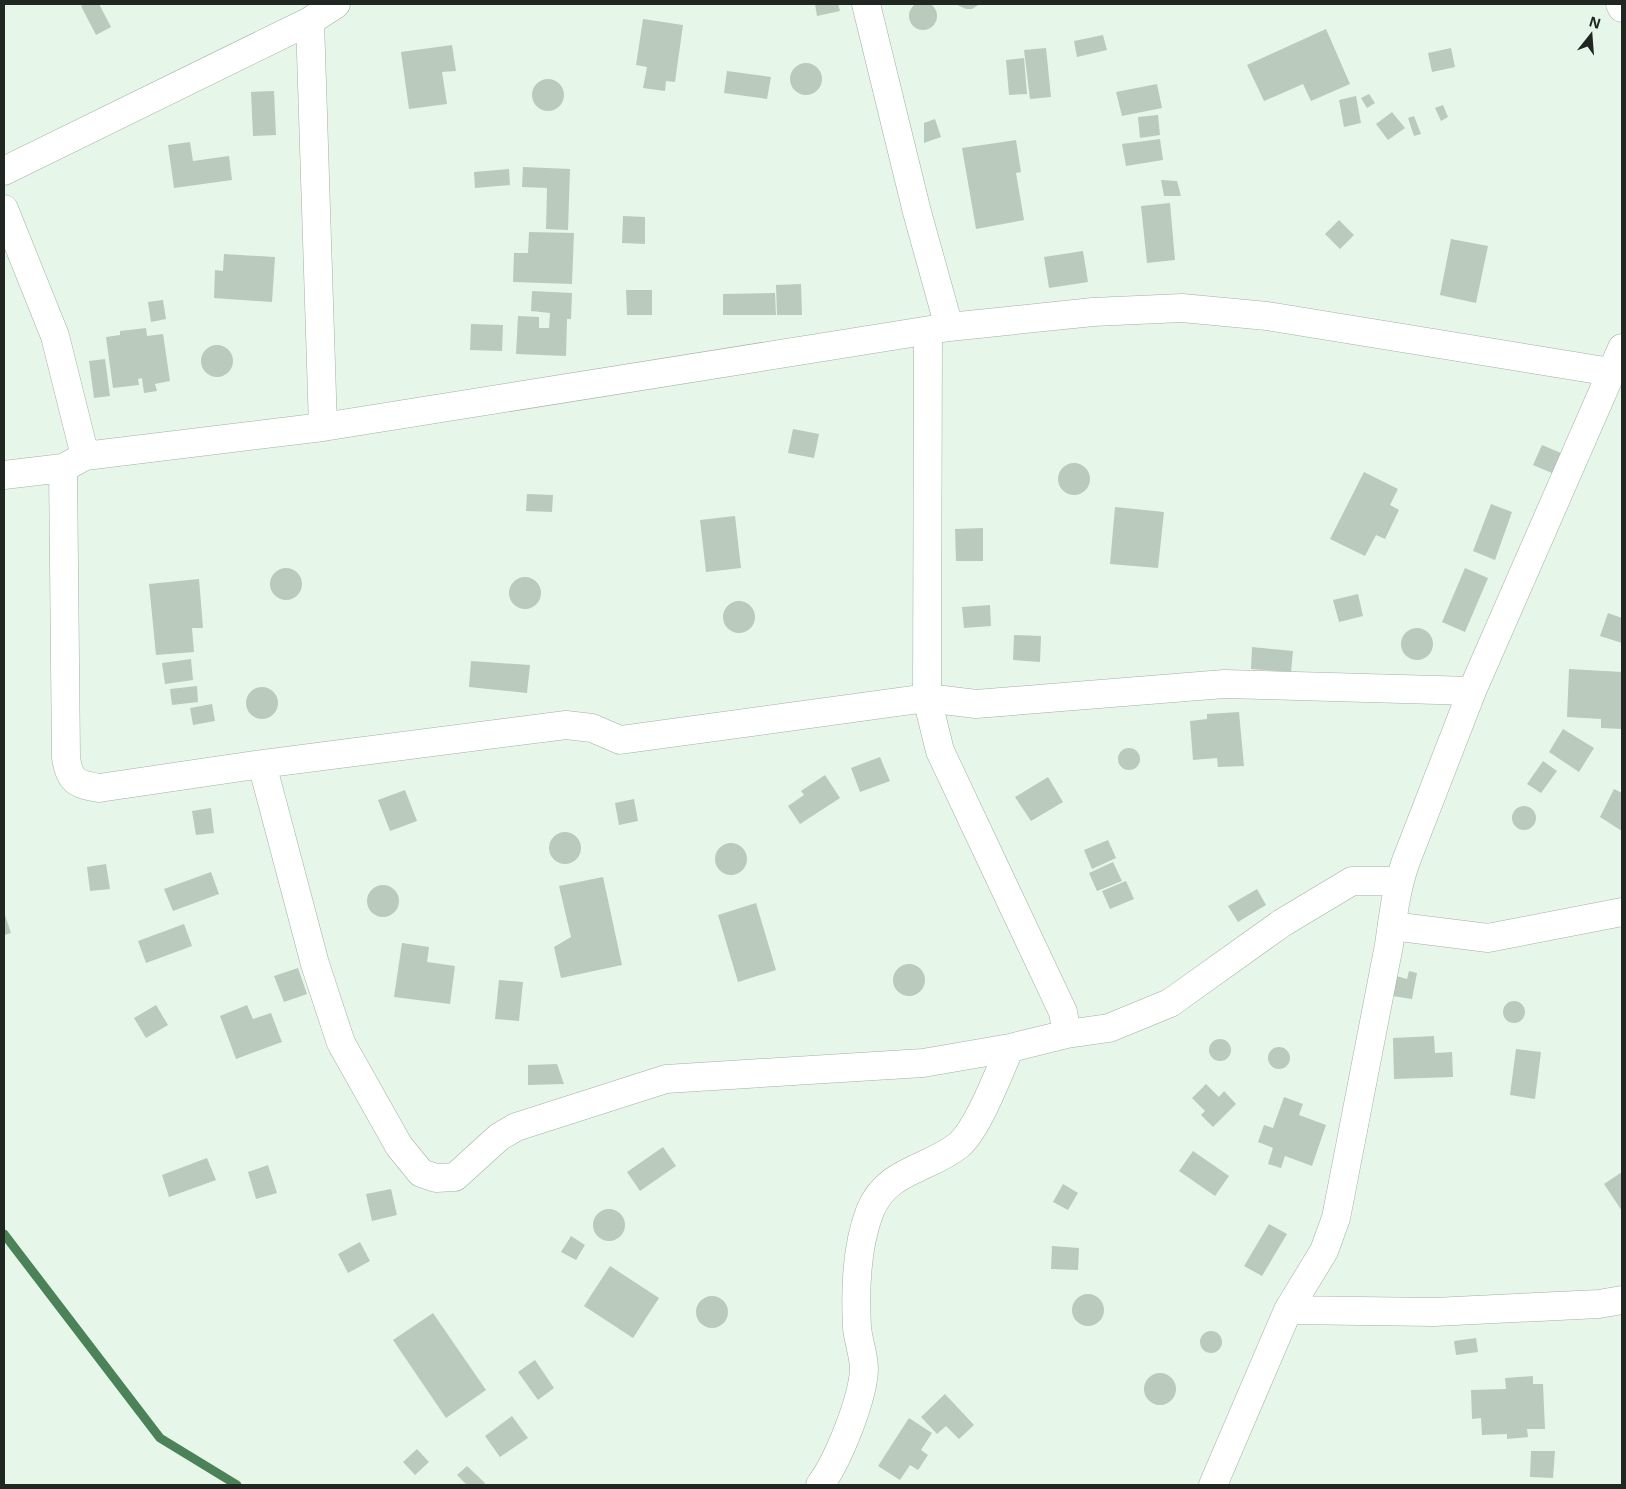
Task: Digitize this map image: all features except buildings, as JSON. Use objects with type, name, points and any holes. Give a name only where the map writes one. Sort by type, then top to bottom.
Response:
[{"type":"street","points":[[4,171],[310,21],[336,4]]},
{"type":"street","points":[[866,4],[917,212],[939,329],[927,698],[940,751],[1062,1012],[1066,1034]]},
{"type":"street","points":[[1620,4],[1622,8]]},
{"type":"street","points":[[310,21],[323,427]]},
{"type":"street","points":[[4,209],[55,336],[74,462],[68,772],[75,781],[100,788],[262,764],[566,725],[592,728],[620,740],[927,698],[976,704],[1224,684],[1472,691]]},
{"type":"street","points":[[4,475],[74,462],[323,427],[939,329],[1094,312],[1182,308],[1267,316],[1617,360],[1472,691],[1398,881],[1392,926],[1336,1218],[1324,1250],[1288,1310],[1213,1485]]},
{"type":"street","points":[[262,764],[315,964],[341,1043],[399,1146],[420,1173],[436,1178],[455,1177],[499,1137],[516,1127],[666,1079],[923,1063],[1010,1048],[1066,1034],[1109,1028],[1170,1003],[1282,923],[1352,881],[1398,881]]},
{"type":"street","points":[[1392,926],[1488,938],[1622,912]]},
{"type":"street","points":[[820,1485],[831,1470],[856,1405],[864,1368],[857,1329],[856,1281],[870,1212],[880,1192],[903,1173],[929,1163],[959,1144],[974,1127],[1010,1048]]},
{"type":"street","points":[[1288,1310],[1434,1312],[1599,1304],[1622,1300]]},
{"type":"waterway","points":[[4,1234],[160,1438],[237,1485]]}]
